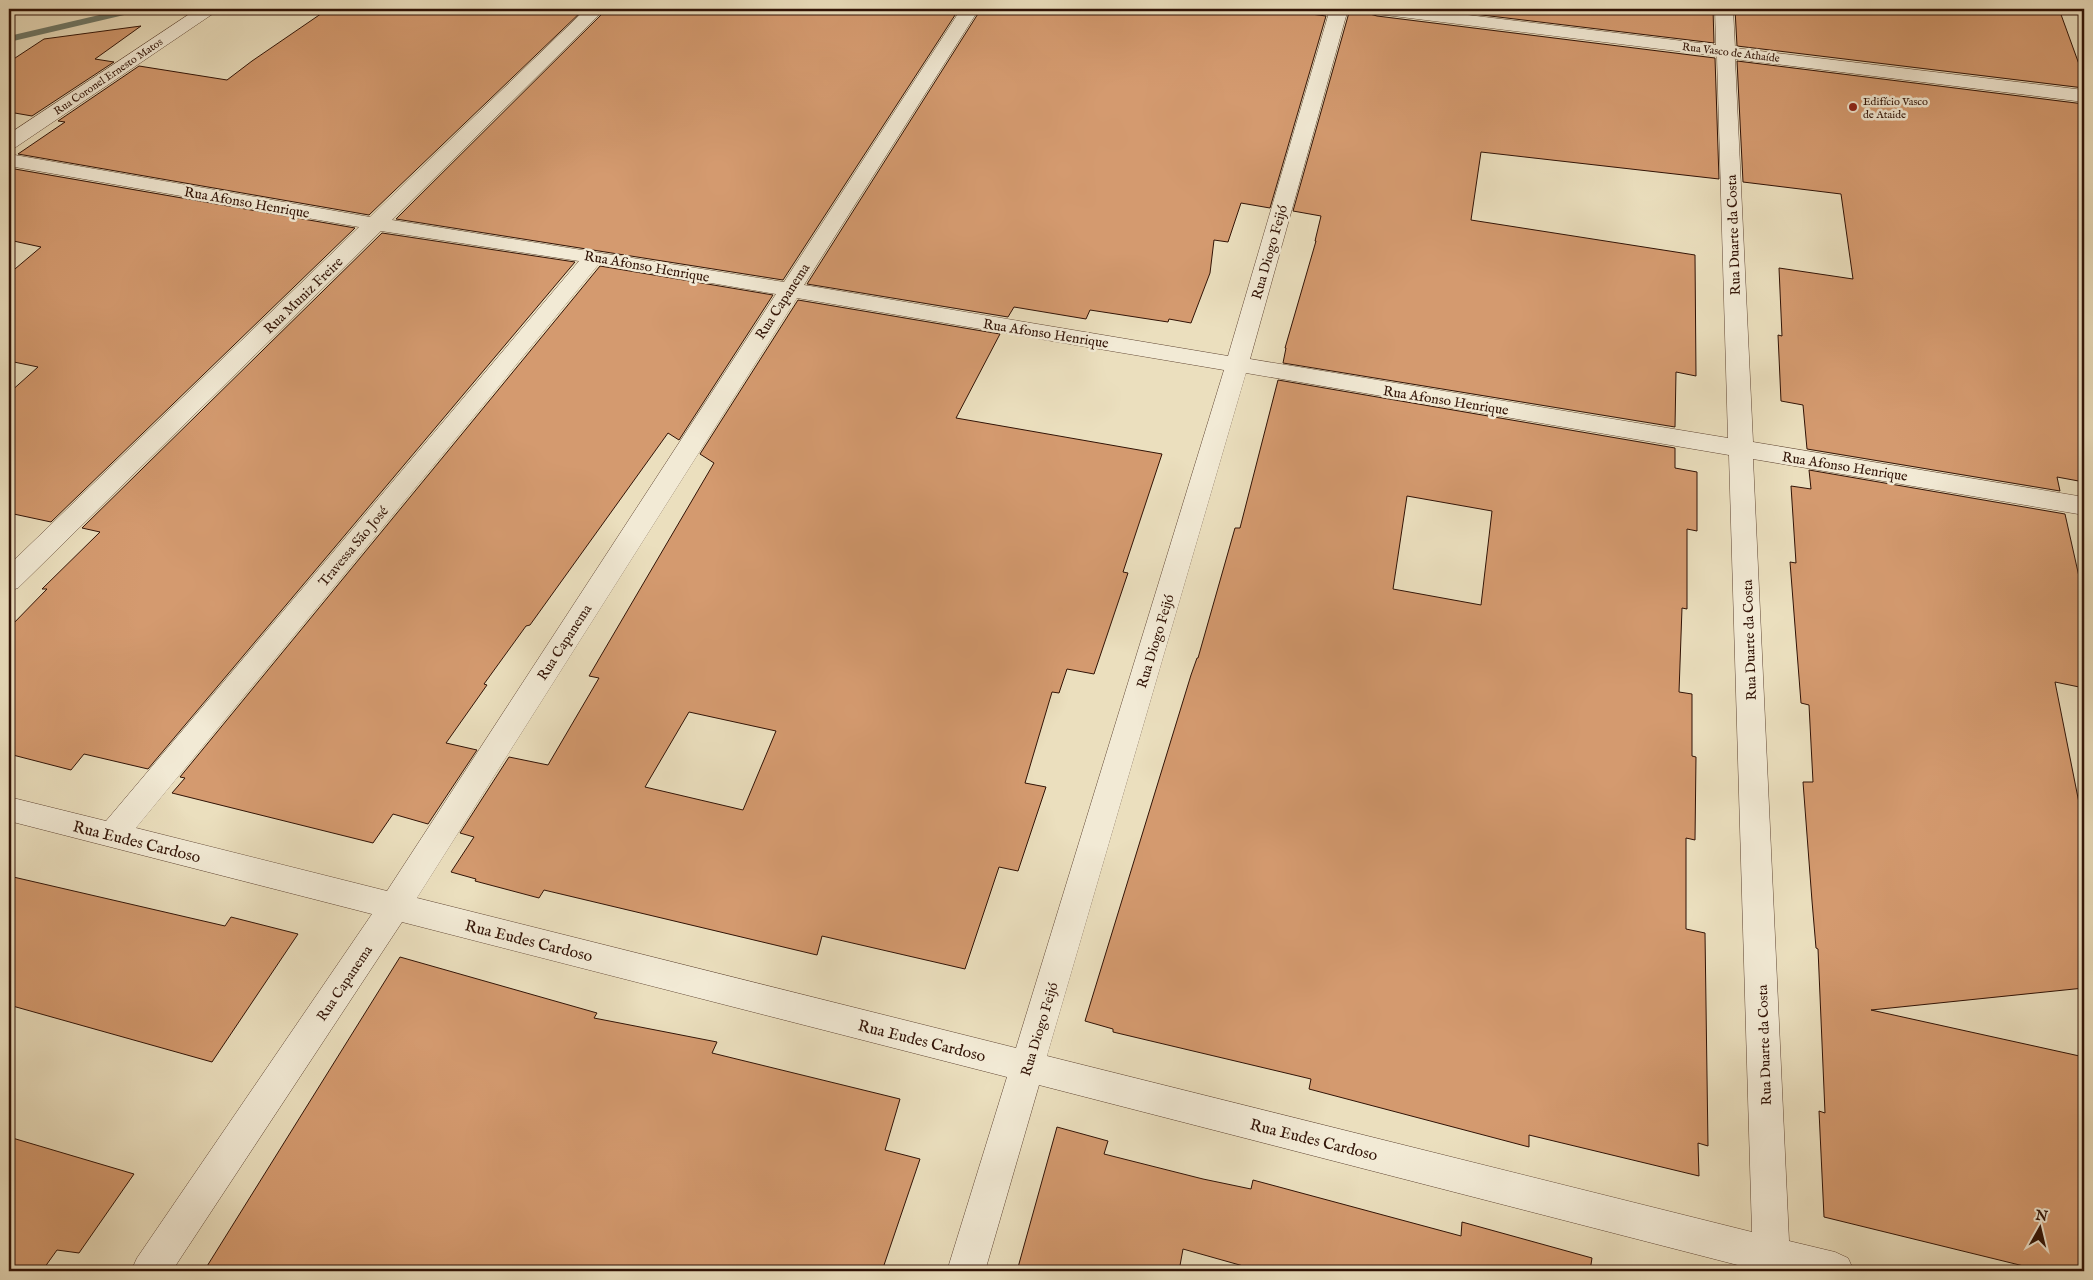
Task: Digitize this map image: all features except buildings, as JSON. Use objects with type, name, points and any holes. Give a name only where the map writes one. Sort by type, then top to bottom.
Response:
[{"type":"street","name":"Rua Coronel Ernesto Matos","points":[[9,143],[208,9]]},
{"type":"street","name":"Rua Muniz Freire","points":[[9,581],[596,9]]},
{"type":"street","name":"Rua Capanema","points":[[150,1271],[395,906],[970,9]]},
{"type":"street","name":"Rua Diogo Feijó","points":[[966,1271],[1237,365],[1338,9]]},
{"type":"street","name":"Rua Vasco de Athaíde","points":[[1377,9],[2084,96]]},
{"type":"street","name":"Rua Duarte da Costa","points":[[1724,9],[1772,1263]]},
{"type":"street","name":"Rua Afonso Henrique","points":[[9,160],[376,224],[594,257],[2084,506]]},
{"type":"street","name":"Travessa São José","points":[[112,835],[594,257]]},
{"type":"street","name":"Rua Eudes Cardoso","points":[[9,809],[1028,1067],[1772,1263],[1835,1271]]},
{"type":"waterway","points":[[9,39],[137,9]]},
{"type":"place","name":"Edifício Vasco de Ataide","points":[[1853,107]]}]
